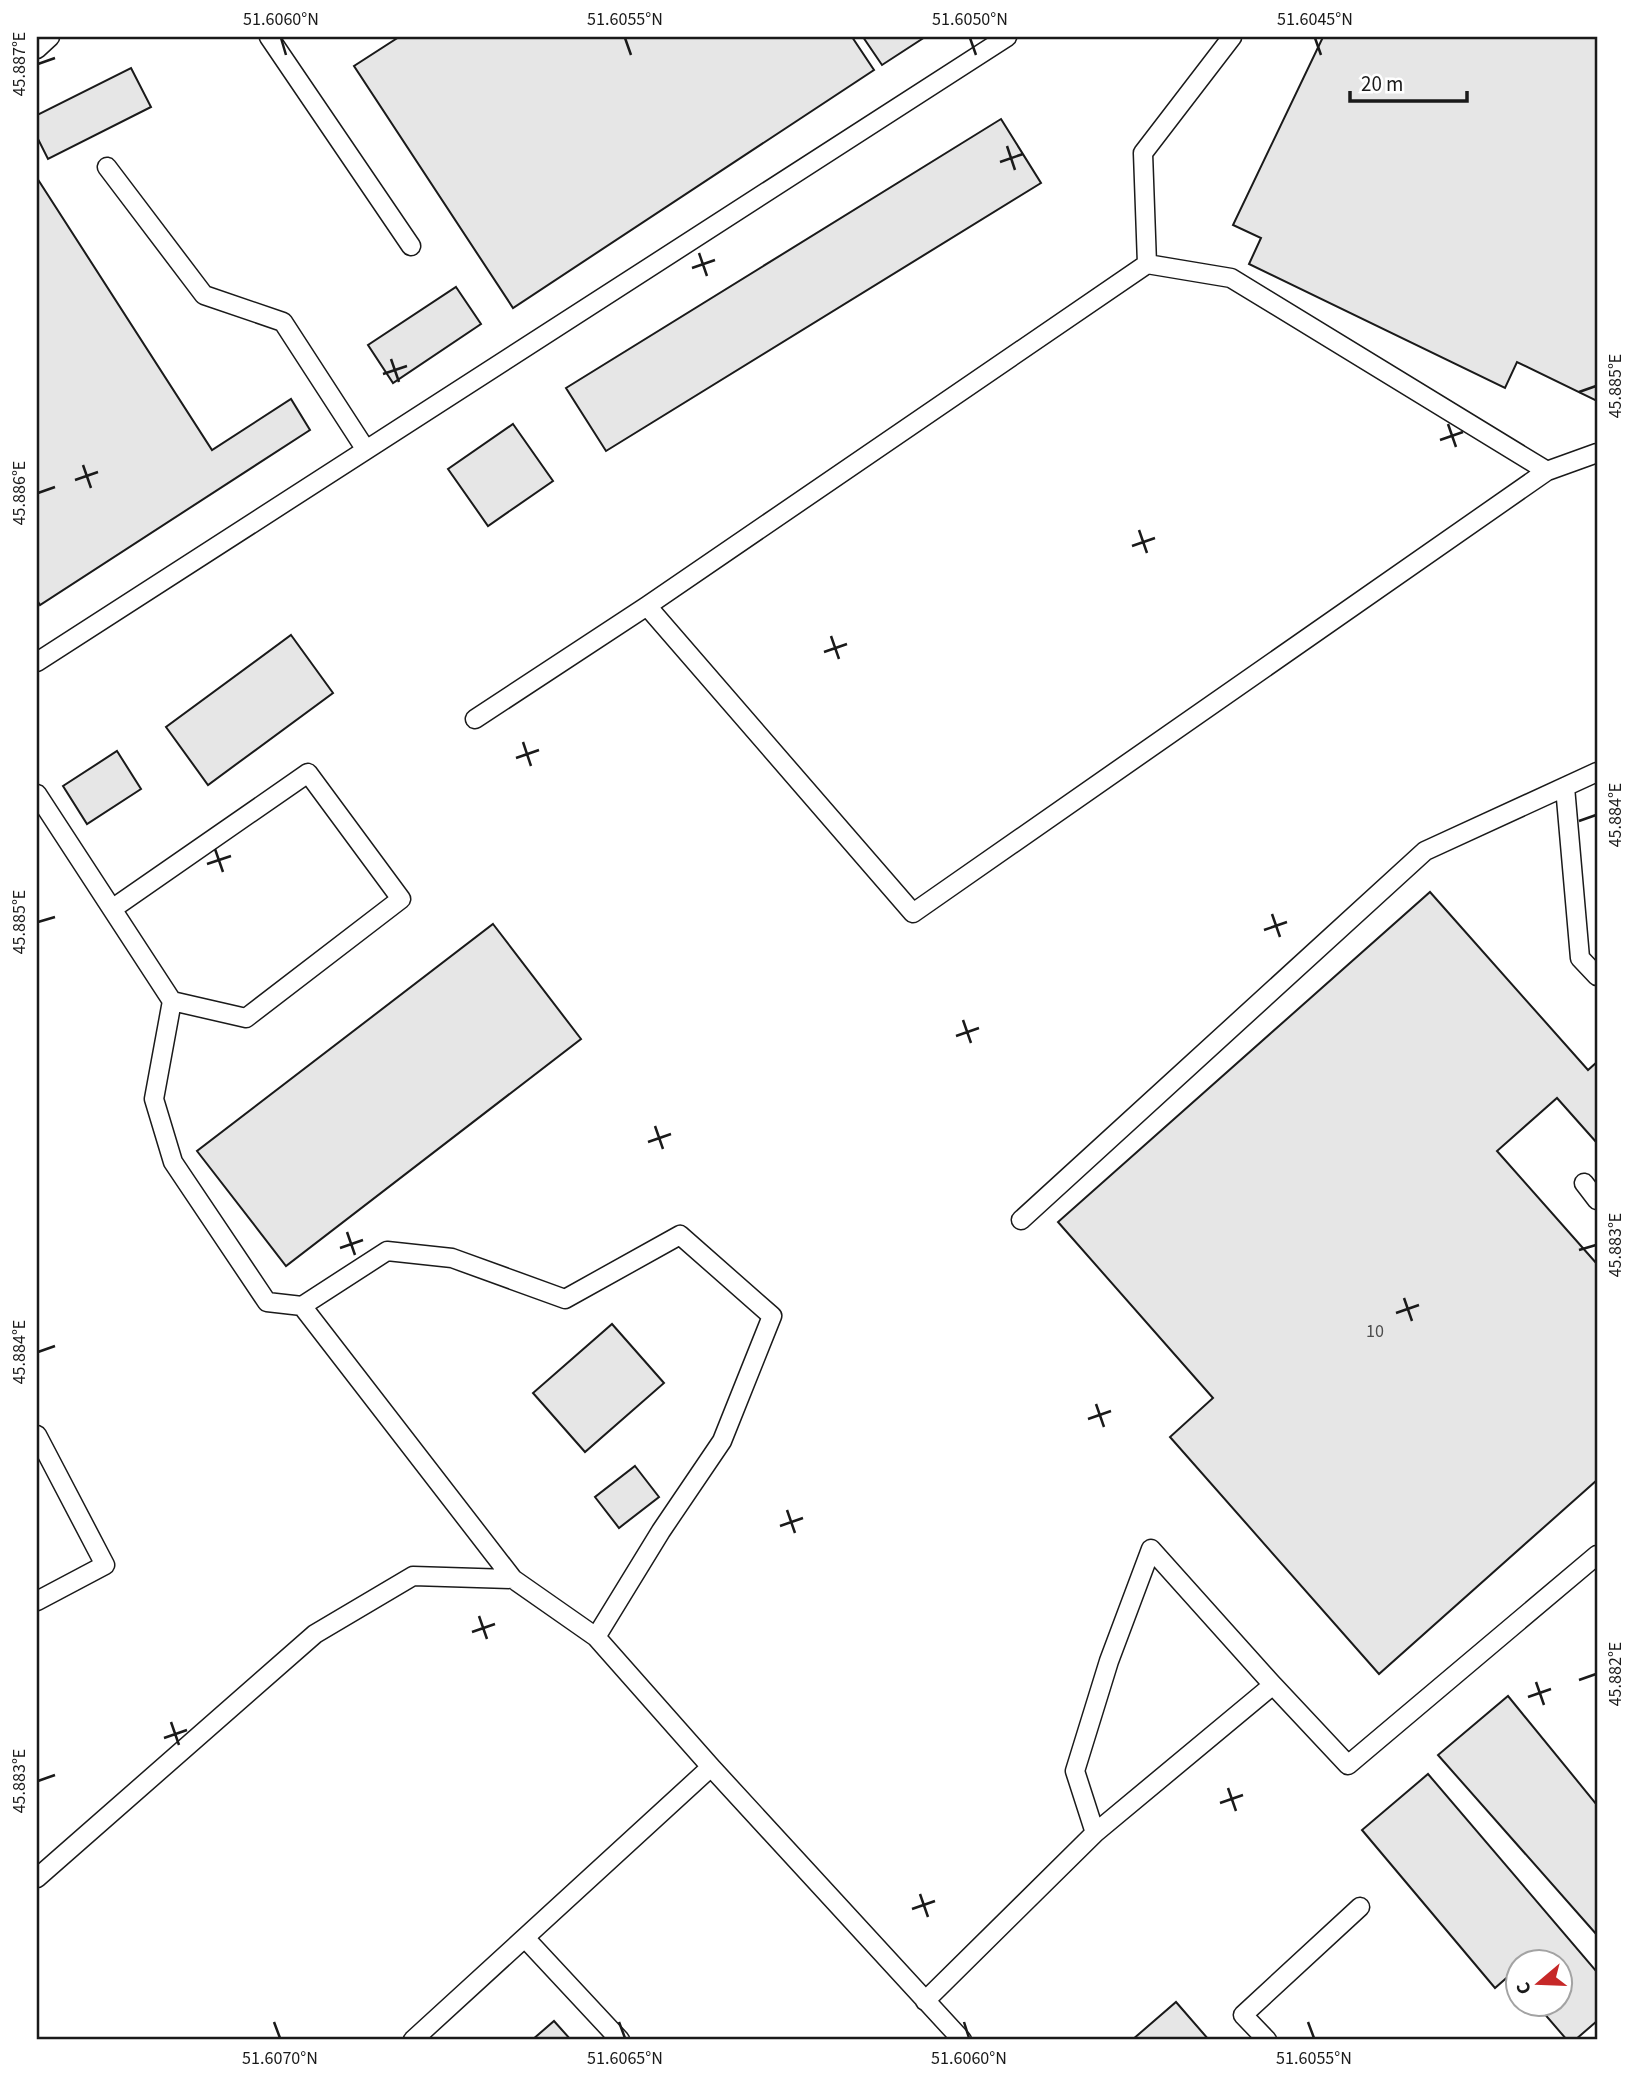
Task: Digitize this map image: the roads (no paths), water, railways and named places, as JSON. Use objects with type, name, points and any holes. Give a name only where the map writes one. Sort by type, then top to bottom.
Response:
[{"type":"lane","points":[[37,49],[50,37]]},
{"type":"lane","points":[[269,37],[411,246]]},
{"type":"lane","points":[[37,662],[1007,37]]},
{"type":"lane","points":[[1147,264],[1143,153],[1232,37]]},
{"type":"lane","points":[[107,167],[204,295],[283,322],[366,450]]},
{"type":"lane","points":[[475,719],[647,606],[1147,264],[1231,278],[1547,471]]},
{"type":"lane","points":[[647,606],[913,913],[1547,471],[1597,453]]},
{"type":"lane","points":[[1021,1220],[1425,851],[1597,772]]},
{"type":"lane","points":[[112,909],[308,774],[401,899],[246,1018],[172,1001]]},
{"type":"lane","points":[[1565,787],[1580,958],[1597,976]]},
{"type":"lane","points":[[37,794],[172,1001],[154,1099],[173,1162],[267,1302],[302,1306],[387,1251],[452,1258],[565,1299],[680,1235],[772,1316],[722,1441],[661,1531],[596,1637]]},
{"type":"lane","points":[[1584,1183],[1597,1200]]},
{"type":"lane","points":[[302,1306],[513,1579],[596,1637],[710,1767],[962,2040]]},
{"type":"lane","points":[[37,1435],[105,1565],[37,1601]]},
{"type":"lane","points":[[1094,1833],[1075,1771],[1109,1661],[1151,1549],[1348,1765],[1597,1555]]},
{"type":"lane","points":[[37,1878],[315,1634],[413,1576],[513,1579]]},
{"type":"lane","points":[[925,2001],[1094,1833],[1273,1685]]},
{"type":"lane","points":[[413,2040],[710,1767]]},
{"type":"lane","points":[[1267,2040],[1243,2015],[1360,1907]]},
{"type":"lane","points":[[525,1938],[620,2040]]}]
